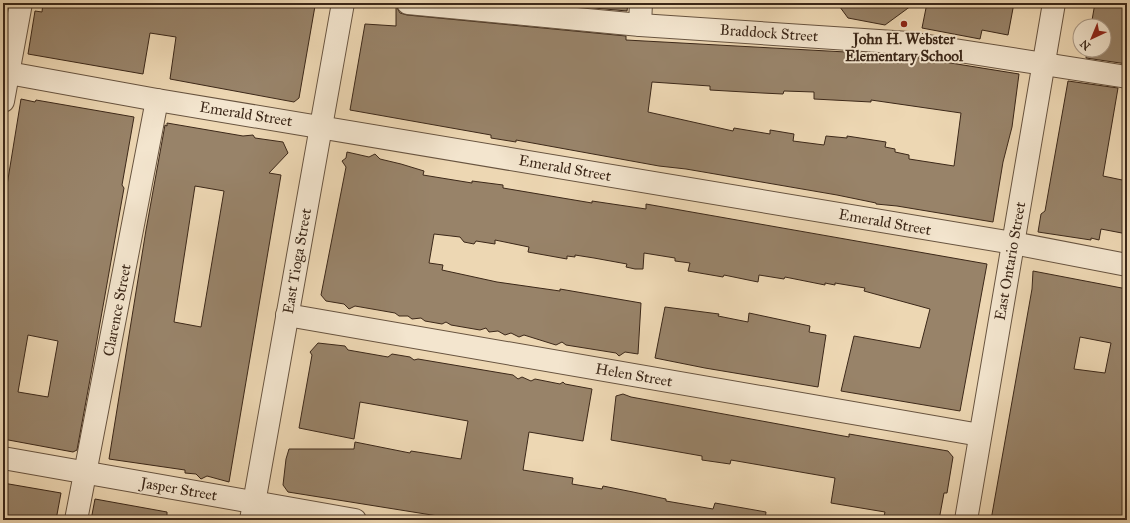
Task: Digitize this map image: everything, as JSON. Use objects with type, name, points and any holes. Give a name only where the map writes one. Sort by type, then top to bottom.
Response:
[{"type":"street","points":[[3,101],[6,72],[20,3]]},
{"type":"street","name":"East Tioga Street","points":[[252,511],[343,3]]},
{"type":"street","name":"Braddock Street","points":[[408,3],[640,25],[909,43],[1127,77]]},
{"type":"street","points":[[640,25],[641,3]]},
{"type":"street","name":"East Ontario Street","points":[[966,520],[1054,3]]},
{"type":"street","name":"Emerald Street","points":[[6,72],[157,100],[321,126],[1013,243],[1127,265]]},
{"type":"street","name":"Clarence Street","points":[[76,520],[157,100]]},
{"type":"street","name":"Helen Street","points":[[287,315],[980,435]]},
{"type":"street","name":"Jasper Street","points":[[3,458],[86,473],[252,511],[355,520]]},
{"type":"building","points":[[43,3],[296,3],[315,6],[299,98],[294,102],[170,79],[176,37],[150,33],[143,74],[28,54],[35,11],[42,12]]},
{"type":"building","points":[[540,3],[628,3],[627,11]]},
{"type":"building","points":[[837,3],[915,3],[885,25],[848,18]]},
{"type":"building","points":[[927,3],[1014,3],[1008,35],[982,30],[980,39],[922,28]]},
{"type":"building","points":[[1095,3],[1127,3],[1127,64],[1086,58],[1112,58],[1112,18],[1092,18]]},
{"type":"building","points":[[396,6],[400,13],[407,15],[626,36],[626,40],[901,55],[1019,74],[1012,127],[1003,162],[993,222],[897,206],[876,204],[837,195],[686,169],[659,166],[516,140],[516,142],[491,138],[491,135],[350,110],[365,24],[396,26]],"holes":[[[652,82],[710,86],[710,90],[783,94],[784,91],[814,92],[814,99],[871,102],[871,100],[961,113],[954,166],[909,159],[909,155],[895,152],[895,149],[885,147],[886,142],[847,136],[847,138],[826,136],[824,145],[793,141],[794,134],[770,130],[770,134],[734,128],[733,131],[648,112]]]},
{"type":"building","points":[[1068,81],[1118,88],[1103,176],[1127,181],[1127,234],[1101,229],[1099,240],[1091,238],[1091,240],[1038,232],[1041,214],[1045,211]]},
{"type":"building","points":[[21,99],[35,102],[36,100],[134,117],[122,185],[124,188],[91,374],[77,450],[73,452],[3,439],[3,210]],"holes":[[[28,335],[58,341],[48,397],[18,392]]]},
{"type":"building","points":[[167,123],[243,136],[253,135],[255,138],[283,142],[288,153],[269,173],[281,175],[229,482],[207,476],[201,479],[196,474],[185,473],[185,470],[109,459],[146,230],[165,125],[167,126]],"holes":[[[195,186],[224,191],[201,327],[174,322]]]},
{"type":"building","points":[[347,152],[369,157],[375,154],[380,159],[424,171],[423,175],[472,183],[472,181],[503,185],[503,188],[592,203],[592,201],[646,209],[646,204],[987,264],[960,411],[841,391],[854,336],[920,348],[930,309],[864,291],[865,288],[835,283],[835,285],[825,283],[825,285],[785,277],[784,279],[759,275],[758,282],[724,275],[723,277],[688,271],[690,263],[675,261],[675,258],[644,253],[643,269],[635,269],[626,267],[627,264],[594,258],[575,255],[575,257],[567,256],[567,259],[528,252],[529,247],[495,240],[495,244],[476,241],[474,244],[464,242],[460,237],[434,234],[429,263],[443,265],[442,270],[497,282],[560,291],[560,289],[641,303],[638,354],[625,352],[619,356],[616,353],[566,345],[562,342],[556,345],[524,335],[519,337],[511,333],[505,335],[498,331],[489,332],[486,328],[480,330],[451,325],[446,322],[442,324],[425,321],[421,318],[412,319],[408,316],[399,316],[395,313],[355,306],[349,309],[344,304],[326,301],[321,295],[346,167],[342,161],[346,158]]},
{"type":"building","points":[[1033,271],[1127,289],[1127,520],[991,520],[1032,289]],"holes":[[[1080,337],[1111,343],[1105,373],[1074,369]]]},
{"type":"building","points":[[665,307],[719,314],[718,316],[748,322],[749,313],[810,326],[809,332],[826,335],[818,387],[655,358]]},
{"type":"building","points":[[318,343],[345,346],[348,350],[388,357],[392,354],[410,357],[414,360],[418,359],[513,375],[518,379],[522,377],[531,381],[535,379],[560,384],[563,382],[565,384],[592,389],[583,441],[529,432],[523,470],[573,478],[572,484],[602,489],[603,486],[666,499],[666,501],[713,509],[715,503],[766,512],[765,520],[463,520],[288,492],[283,485],[286,459],[289,449],[354,449],[355,442],[410,453],[411,451],[461,459],[468,421],[360,402],[354,439],[299,428],[312,355],[310,352]]},
{"type":"building","points":[[623,394],[631,397],[849,437],[849,434],[948,451],[953,457],[947,493],[944,493],[939,520],[885,520],[885,512],[831,503],[835,478],[731,460],[730,464],[702,460],[702,456],[611,440],[616,396]]},
{"type":"building","points":[[3,483],[61,493],[56,520],[3,520]]},
{"type":"building","points":[[95,499],[167,512],[167,520],[91,520]]},
{"type":"place","name":"John H. Webster Elementary School","points":[[904,24]]}]
